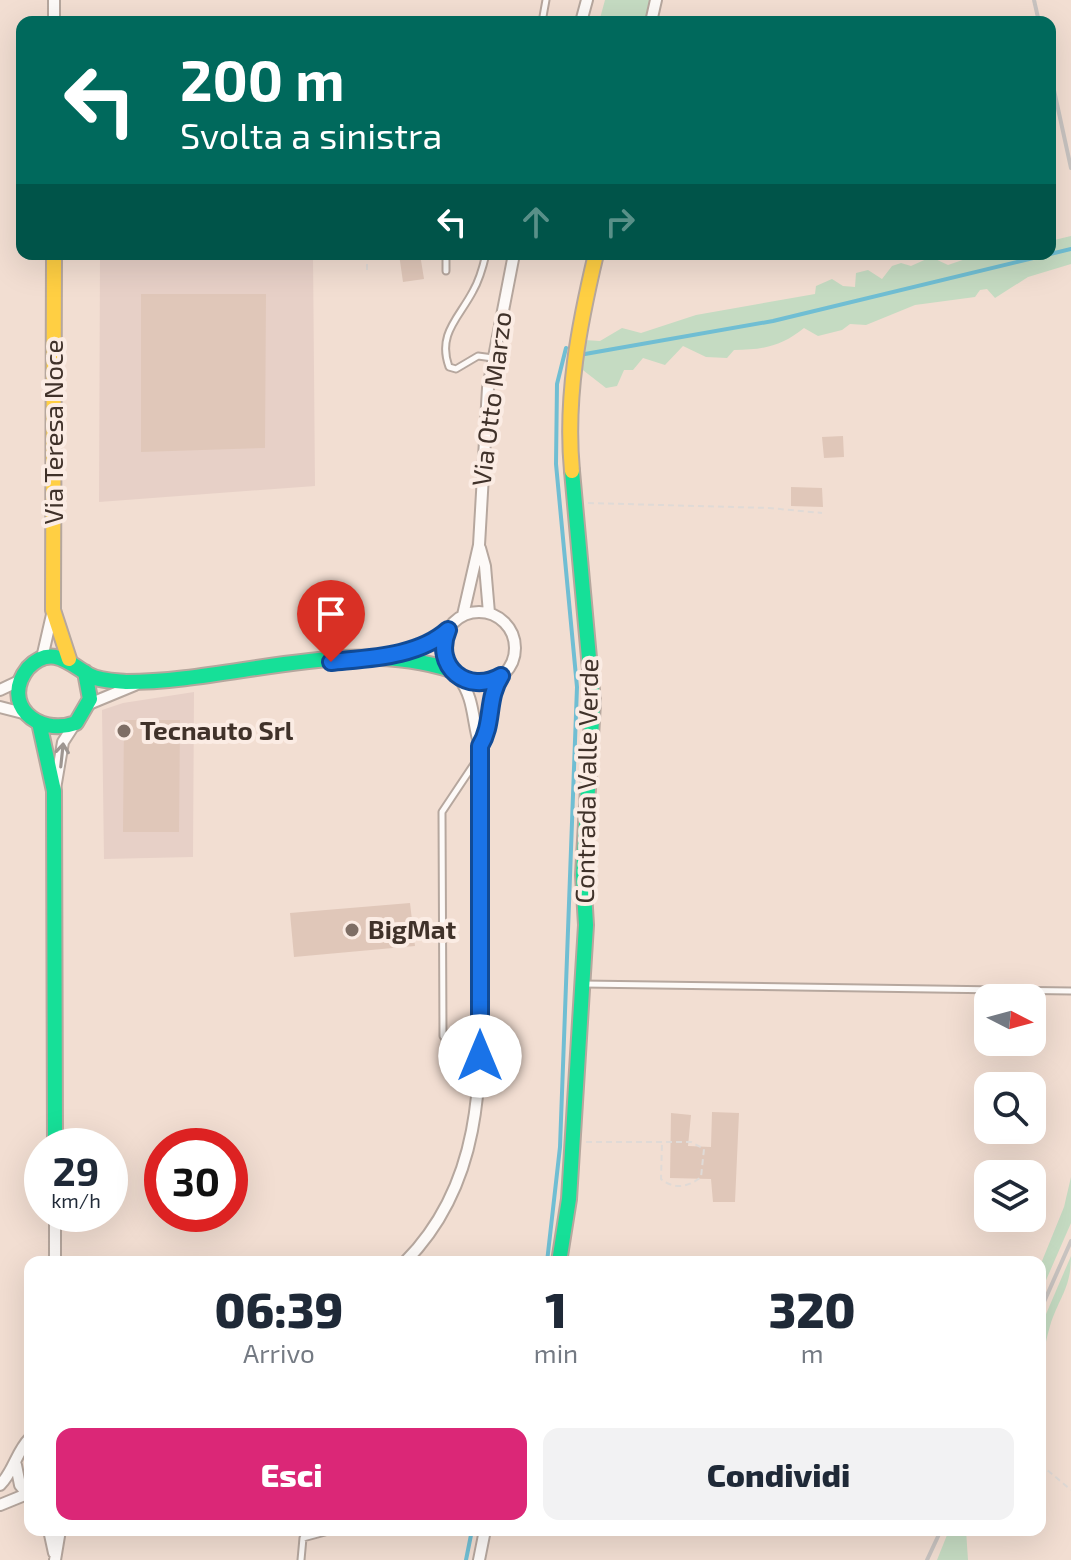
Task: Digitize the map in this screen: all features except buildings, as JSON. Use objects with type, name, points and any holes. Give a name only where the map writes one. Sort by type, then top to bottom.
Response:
[{"type":"street","name":"Via Teresa Noce","points":[[42,658],[53,610],[54,260]]},
{"type":"street","name":"Via Otto Marzo","points":[[463,615],[479,545],[485,418],[493,358],[513,260]]},
{"type":"street","name":"Contrada Valle Verde","points":[[560,1256],[569,1199],[586,925],[583,875],[593,702],[569,440],[576,340],[595,260]]},
{"type":"street","name":"Via Otto Marzo","points":[[479,545],[485,566],[489,613]]},
{"type":"street","name":"Via Teresa Noce","points":[[53,610],[69,659]]},
{"type":"street","points":[[386,657],[426,644],[448,630],[463,615],[489,613],[500,619],[513,635],[513,657],[492,691],[489,731],[480,750]]},
{"type":"street","points":[[448,630],[443,649],[455,674],[481,684],[501,676]]},
{"type":"street","points":[[0,690],[19,681],[32,663],[42,658],[69,659],[95,678],[142,682],[386,657],[438,662],[455,674],[470,691],[473,725],[480,750],[479,1093],[476,1126],[459,1183],[436,1224],[410,1256]]},
{"type":"street","points":[[55,1128],[54,791],[63,742],[89,704],[90,682],[85,672]]},
{"type":"street","points":[[19,681],[18,697],[23,713]]},
{"type":"street","points":[[89,704],[142,682]]},
{"type":"street","points":[[0,707],[23,713],[40,727],[59,729],[76,723]]},
{"type":"street","points":[[40,727],[54,791]]},
{"type":"street","points":[[55,1232],[55,1256]]},
{"type":"street","points":[[0,1485],[11,1473],[24,1448]]},
{"type":"street","points":[[17,1459],[16,1473],[24,1488]]},
{"type":"street","points":[[0,1505],[24,1496]]},
{"type":"street","points":[[50,1536],[55,1560]]},
{"type":"street","points":[[55,1560],[59,1536]]},
{"type":"street","points":[[479,1560],[484,1536]]},
{"type":"lane","points":[[446,260],[446,271]]},
{"type":"lane","points":[[484,260],[473,292],[446,334],[445,357],[449,367],[456,369],[478,356],[493,358]]},
{"type":"lane","points":[[479,1093],[465,1065],[443,1036],[442,812],[480,750]]},
{"type":"lane","points":[[582,984],[1071,991]]},
{"type":"lane","points":[[301,1560],[303,1538],[310,1536]]},
{"type":"path","points":[[367,260],[367,270]]},
{"type":"path","points":[[575,502],[769,508],[822,513]]},
{"type":"path","points":[[572,1141],[691,1142],[704,1149],[701,1177],[693,1184],[681,1186],[667,1184],[661,1179],[662,1143]]},
{"type":"path","points":[[1046,1469],[1071,1490]]},
{"type":"shaded area","points":[[100,260],[313,260],[315,486],[99,502]]},
{"type":"shaded area","points":[[194,692],[193,857],[104,859],[102,710],[123,703]]},
{"type":"green space","points":[[605,0],[651,0],[647,16],[601,16]]},
{"type":"green space","points":[[1071,236],[1071,264],[1028,277],[995,298],[987,289],[980,290],[975,297],[915,305],[866,325],[850,324],[842,330],[818,336],[804,328],[780,343],[734,350],[727,358],[706,357],[683,346],[665,365],[643,358],[633,370],[624,370],[617,386],[606,388],[579,367],[584,340],[600,341],[622,328],[641,333],[696,315],[815,294],[816,286],[832,279],[843,286],[855,287],[856,273],[868,270],[882,279],[892,266],[901,263],[911,266],[924,260],[937,260],[948,265],[963,260],[1056,260],[1056,240]]},
{"type":"green space","points":[[1071,1177],[1071,1223],[1046,1280],[1044,1256],[1064,1207]]},
{"type":"green space","points":[[1071,1256],[1069,1277],[1046,1341],[1046,1314]]},
{"type":"green space","points":[[947,1536],[966,1536],[968,1560],[937,1560]]},
{"type":"waterway","points":[[1056,253],[1071,249]]},
{"type":"waterway","points":[[585,354],[773,321],[1025,260]]},
{"type":"waterway","points":[[548,1256],[560,1147],[577,687],[556,464],[557,384],[566,348]]},
{"type":"waterway","points":[[466,1560],[471,1536]]},
{"type":"railway","points":[[1034,0],[1038,16]]},
{"type":"railway","points":[[1056,99],[1071,168]]},
{"type":"railway","points":[[1046,1297],[1071,1241]]},
{"type":"railway","points":[[927,1560],[938,1536]]},
{"type":"traffic: fast","points":[[560,1256],[569,1199],[586,925],[583,875],[593,702],[572,471]]},
{"type":"traffic: fast","points":[[85,672],[90,699],[76,723],[48,725],[27,714],[18,693],[20,681],[28,668],[44,657],[60,658],[74,665],[93,677],[126,682],[166,680],[330,659],[412,661],[451,670]]},
{"type":"traffic: fast","points":[[40,727],[54,791],[55,1128]]},
{"type":"traffic: slow","points":[[54,260],[53,610],[69,659]]},
{"type":"traffic: slow","points":[[572,471],[572,389],[595,260]]},
{"type":"place","name":"Tecnauto Srl","points":[[124,731]]},
{"type":"place","name":"BigMat","points":[[352,930]]},
{"type":"route","points":[[331,662],[386,657],[426,644],[448,630],[443,649],[446,661],[459,678],[481,684],[501,676],[490,700],[489,731],[480,746],[480,1056]]}]
